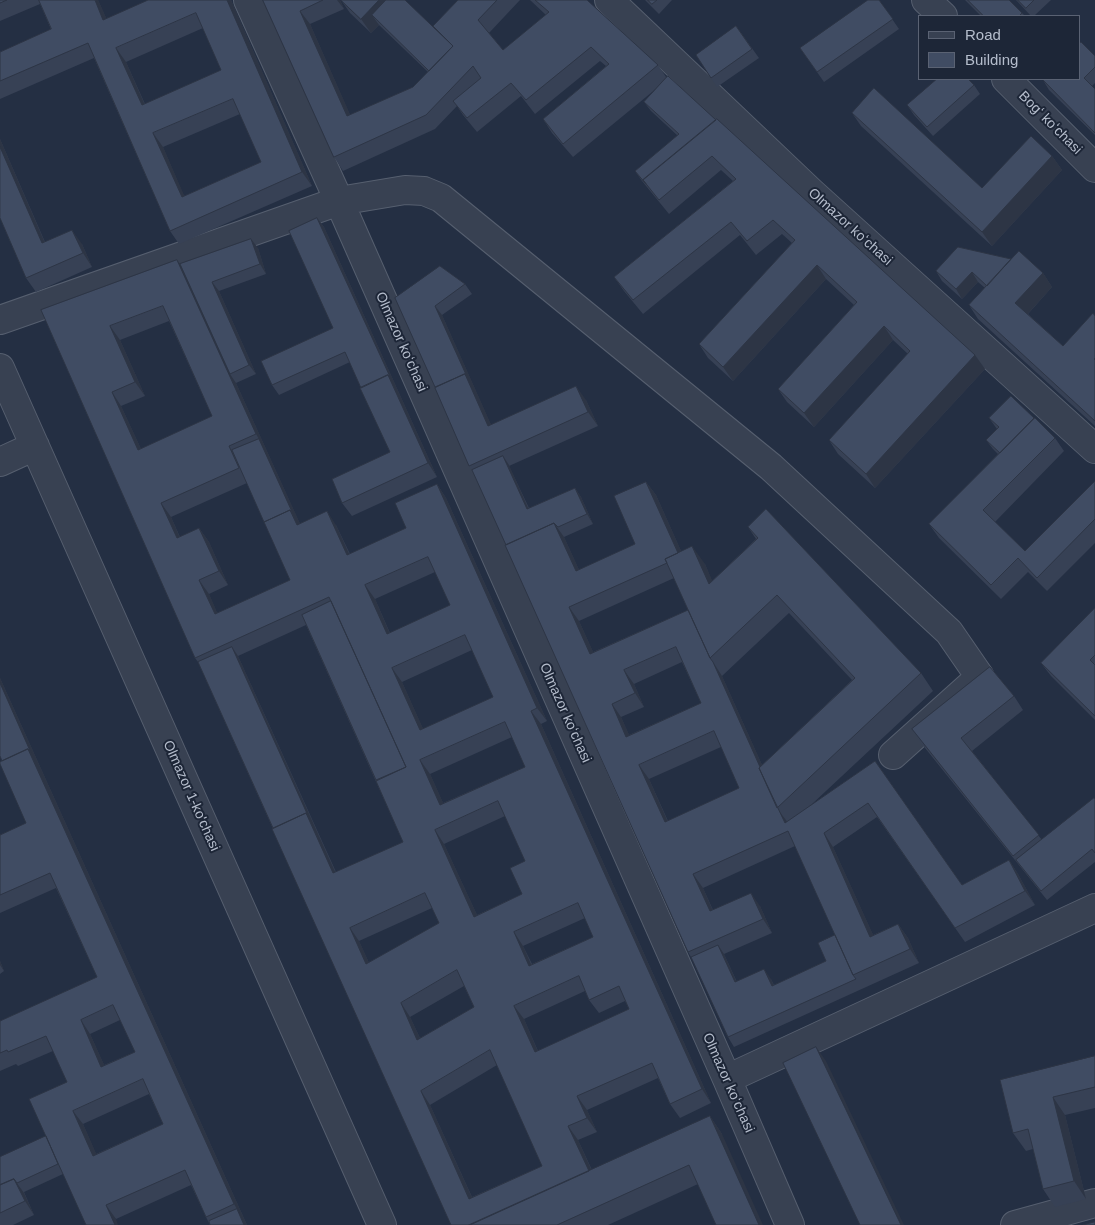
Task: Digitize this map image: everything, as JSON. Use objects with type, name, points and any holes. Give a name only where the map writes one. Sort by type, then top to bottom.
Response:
[{"type":"street","name":"Olmazor koʻchasi","points":[[248,0],[339,201],[790,1225]]},
{"type":"street","name":"Olmazor koʻchasi","points":[[609,0],[811,192],[1095,449]]},
{"type":"street","points":[[926,0],[942,15]]},
{"type":"street","name":"Bogʻ koʻchasi","points":[[1007,80],[1095,168]]},
{"type":"street","points":[[0,320],[339,201],[405,190],[424,191],[441,198],[771,467],[949,632],[980,677],[893,755]]},
{"type":"street","name":"Olmazor 1-ko'chasi","points":[[0,368],[382,1225]]},
{"type":"street","points":[[0,462],[35,446]]},
{"type":"street","points":[[727,1079],[1095,908]]},
{"type":"street","points":[[1015,1225],[1095,1203]]},
{"type":"building","points":[[39,0],[95,0],[103,20],[148,0],[227,0],[302,172],[170,231],[88,43],[0,81],[0,52],[51,29]],"holes":[[[196,13],[221,70],[142,105],[116,48]],[[233,99],[261,162],[182,197],[153,133]]]},
{"type":"building","points":[[263,0],[323,0],[300,11],[347,116],[413,87],[453,46],[433,26],[458,0],[497,0],[478,20],[503,50],[549,12],[535,0],[587,0],[658,65],[563,144],[543,119],[609,64],[591,47],[526,100],[511,83],[467,118],[453,101],[481,78],[473,66],[426,115],[334,157]]},
{"type":"building","points":[[341,0],[379,0],[361,19]]},
{"type":"building","points":[[386,0],[405,0],[453,46],[429,71],[372,15]]},
{"type":"building","points":[[648,0],[657,0],[652,4]]},
{"type":"building","points":[[868,0],[879,0],[893,19],[817,72],[800,48]]},
{"type":"building","points":[[968,0],[1009,0],[1022,13],[1020,15],[983,15]]},
{"type":"building","points":[[1018,0],[1034,0],[1026,8]]},
{"type":"building","points":[[736,26],[752,49],[711,78],[696,55]]},
{"type":"building","points":[[1080,43],[1095,56],[1095,67],[1084,78],[1095,89],[1095,133],[1043,80],[1080,80]]},
{"type":"building","points":[[668,76],[716,120],[643,180],[646,184],[635,171],[679,134],[644,102]]},
{"type":"building","points":[[936,80],[969,80],[974,85],[927,127],[907,105]]},
{"type":"building","points":[[874,88],[982,188],[1031,136],[1052,156],[982,232],[852,113]]},
{"type":"building","points":[[717,119],[975,355],[866,474],[829,440],[910,351],[884,326],[804,413],[778,389],[857,302],[817,265],[723,367],[699,344],[795,240],[773,220],[747,241],[731,222],[633,300],[614,277],[736,179],[712,156],[659,200],[643,180]]},
{"type":"building","points":[[0,147],[42,243],[72,230],[83,253],[26,278],[0,218]]},
{"type":"building","points":[[317,218],[391,379],[388,375],[361,388],[345,352],[272,385],[261,361],[333,328],[289,231]]},
{"type":"building","points":[[251,239],[260,264],[212,282],[249,365],[230,374],[180,264]]},
{"type":"building","points":[[958,247],[1011,259],[987,286],[972,272],[956,289],[936,271]]},
{"type":"building","points":[[1019,251],[1043,273],[1015,303],[1063,346],[1093,313],[1095,316],[1095,421],[969,305]]},
{"type":"building","points":[[177,260],[256,434],[229,446],[239,468],[161,503],[177,538],[199,528],[219,571],[199,580],[215,614],[290,580],[264,522],[290,510],[297,525],[327,511],[347,555],[406,528],[395,503],[437,484],[537,708],[531,711],[702,1089],[670,1104],[652,1063],[577,1096],[587,1118],[568,1126],[589,1171],[470,1225],[451,1225],[272,829],[306,813],[333,873],[403,842],[376,781],[406,767],[329,597],[195,658],[41,310]],"holes":[[[163,306],[212,416],[138,450],[112,392],[135,382],[110,326]],[[428,557],[450,605],[387,634],[365,585]],[[465,635],[493,697],[420,730],[392,668]],[[505,722],[525,767],[440,805],[420,760]],[[498,801],[525,861],[510,868],[522,894],[474,917],[435,830]],[[425,893],[439,923],[366,964],[350,928]],[[578,903],[593,937],[529,966],[514,932]],[[457,970],[474,1007],[417,1040],[401,1003]],[[579,976],[589,1000],[619,986],[629,1009],[535,1052],[514,1006]],[[490,1050],[542,1166],[469,1199],[421,1091]]]},
{"type":"building","points":[[440,266],[465,284],[435,306],[468,379],[465,374],[435,387],[395,298]]},
{"type":"building","points":[[465,374],[488,426],[576,386],[588,412],[469,466],[435,388]]},
{"type":"building","points":[[388,375],[428,463],[342,503],[332,479],[390,452],[360,388]]},
{"type":"building","points":[[1011,396],[1034,418],[1000,453],[986,440],[999,427],[989,418]]},
{"type":"building","points":[[1035,418],[1055,438],[983,510],[1025,551],[1095,481],[1095,519],[1037,578],[1018,558],[991,585],[929,524]]},
{"type":"building","points":[[259,439],[293,514],[290,510],[264,522],[232,450]]},
{"type":"building","points":[[503,456],[527,509],[575,488],[587,514],[558,527],[554,523],[506,545],[472,470]]},
{"type":"building","points":[[646,482],[678,553],[665,559],[667,563],[569,607],[590,654],[688,610],[785,823],[875,761],[962,885],[1009,860],[1025,891],[955,928],[868,803],[824,833],[870,937],[898,924],[910,949],[853,975],[788,831],[693,874],[710,911],[751,893],[763,919],[688,952],[505,545],[554,523],[576,571],[635,544],[614,496]],"holes":[[[676,647],[701,703],[626,737],[612,704],[635,693],[624,670]],[[714,731],[739,788],[665,822],[639,765]]]},
{"type":"building","points":[[766,509],[921,673],[777,808],[759,768],[855,678],[777,595],[710,658],[665,559],[692,546],[709,584],[758,538],[748,527]]},
{"type":"building","points":[[331,601],[406,767],[376,780],[302,615]]},
{"type":"building","points":[[1095,608],[1095,655],[1090,660],[1095,665],[1095,716],[1041,663]]},
{"type":"building","points":[[232,647],[309,818],[306,813],[273,828],[198,662]]},
{"type":"building","points":[[990,667],[1014,696],[961,738],[1039,835],[1013,856],[912,729]]},
{"type":"building","points":[[0,683],[31,753],[28,749],[2,761],[0,756]]},
{"type":"building","points":[[28,749],[234,1204],[206,1217],[185,1170],[106,1205],[115,1225],[86,1225],[29,1099],[67,1082],[46,1036],[8,1052],[7,1050],[0,1053],[0,1021],[97,977],[50,873],[0,895],[0,835],[26,823],[0,762]],"holes":[[[113,1005],[135,1052],[101,1067],[81,1020]],[[143,1079],[163,1124],[93,1156],[73,1111]]]},
{"type":"building","points":[[1094,798],[1095,853],[1092,849],[1041,891],[1016,860]]},
{"type":"building","points":[[835,935],[856,979],[728,1037],[691,957],[718,945],[735,982],[764,969],[772,986],[826,961],[818,943]]},
{"type":"building","points":[[816,1047],[901,1225],[860,1225],[783,1063]]},
{"type":"building","points":[[1095,1056],[1095,1087],[1053,1097],[1074,1181],[1043,1189],[1028,1129],[1013,1133],[1000,1080]]},
{"type":"building","points":[[710,1116],[759,1225],[716,1225],[689,1165],[557,1225],[469,1225]]},
{"type":"building","points":[[46,1136],[58,1164],[17,1183],[14,1179],[0,1185],[0,1157]]},
{"type":"building","points":[[14,1179],[25,1201],[0,1213],[0,1185]]},
{"type":"building","points":[[237,1209],[244,1225],[210,1225],[209,1221]]},
{"type":"building","points":[[1095,1222],[1095,1225],[1083,1225]]}]
